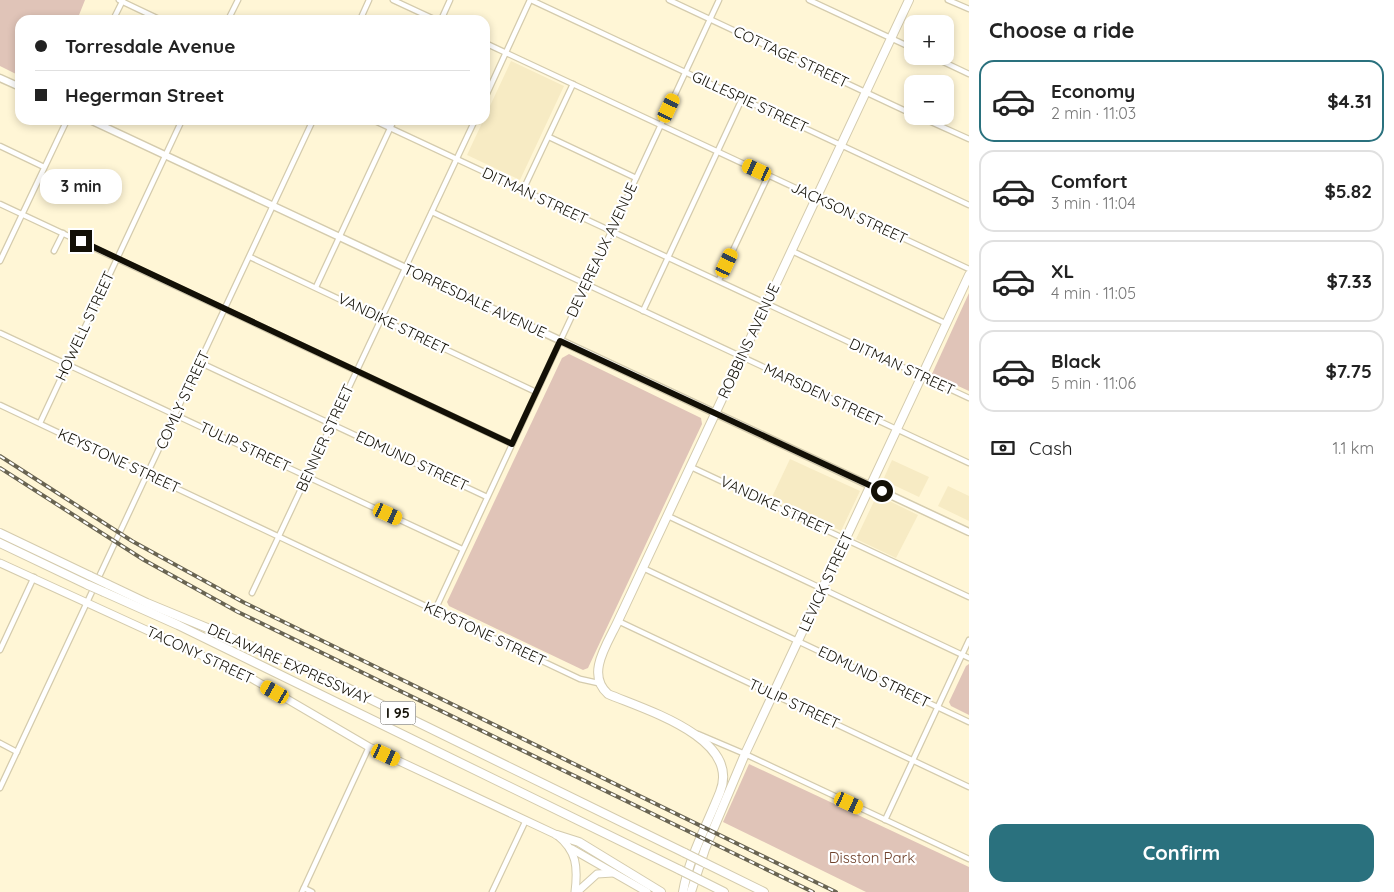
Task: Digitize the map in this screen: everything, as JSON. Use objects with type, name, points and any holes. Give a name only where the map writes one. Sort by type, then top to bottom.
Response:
[{"type":"highway","name":"ROBBINS AVENUE","points":[[598,683],[596,677],[600,661],[618,621],[909,0]]},
{"type":"highway","name":"LEVICK STREET","points":[[689,890],[745,754],[969,275]]},
{"type":"highway","name":"DELAWARE EXPRESSWAY","points":[[0,533],[147,603],[321,675],[764,892]]},
{"type":"highway","name":"DELAWARE EXPRESSWAY","points":[[0,543],[178,625],[724,892]]},
{"type":"highway","name":"KEYSTONE STREET","points":[[598,683],[608,694],[693,732]]},
{"type":"highway","points":[[675,892],[689,890],[698,845],[721,791],[723,778],[720,764],[714,751],[693,732]]},
{"type":"highway","points":[[557,835],[579,842],[661,892]]},
{"type":"main road","name":"TACONY STREET","points":[[0,563],[89,602],[251,678],[369,747],[527,819],[557,835],[572,849],[648,892]]},
{"type":"main road","points":[[572,849],[577,869],[576,892]]},
{"type":"main road","points":[[576,892],[597,874],[613,873]]},
{"type":"street","points":[[116,15],[121,0],[151,15]]},
{"type":"street","points":[[230,15],[238,0]]},
{"type":"street","points":[[362,15],[369,0]]},
{"type":"street","points":[[393,0],[425,15]]},
{"type":"street","points":[[443,15],[450,0]]},
{"type":"street","points":[[490,87],[531,0]]},
{"type":"street","name":"GILLESPIE STREET","points":[[531,0],[969,205]]},
{"type":"street","name":"COTTAGE STREET","points":[[669,0],[904,110]]},
{"type":"street","name":"DEVEREAUX AVENUE","points":[[435,610],[719,0]]},
{"type":"street","points":[[809,0],[904,44]]},
{"type":"street","points":[[948,0],[969,9]]},
{"type":"street","name":"JACKSON STREET","points":[[490,45],[969,269]]},
{"type":"street","points":[[950,65],[969,74]]},
{"type":"street","points":[[0,78],[15,85]]},
{"type":"street","points":[[523,190],[573,84]]},
{"type":"street","points":[[643,311],[742,99]]},
{"type":"street","points":[[0,261],[64,125]]},
{"type":"street","name":"TORRESDALE AVENUE","points":[[101,125],[969,532]]},
{"type":"street","name":"HOWELL STREET","points":[[40,423],[180,125]]},
{"type":"street","name":"COMLY STREET","points":[[0,788],[89,602],[311,125]]},
{"type":"street","name":"DITMAN STREET","points":[[384,125],[969,398]]},
{"type":"street","points":[[316,287],[392,125]]},
{"type":"street","name":"BENNER STREET","points":[[252,593],[472,125]]},
{"type":"street","points":[[937,125],[969,140]]},
{"type":"street","points":[[549,137],[636,178]]},
{"type":"street","points":[[0,146],[44,167]]},
{"type":"street","points":[[719,280],[768,176]]},
{"type":"street","points":[[0,204],[512,444]]},
{"type":"street","name":"MARSDEN STREET","points":[[432,212],[969,463]]},
{"type":"street","points":[[54,251],[63,233]]},
{"type":"street","points":[[792,251],[947,324]]},
{"type":"street","name":"VANDIKE STREET","points":[[250,257],[536,392]]},
{"type":"street","name":"TULIP STREET","points":[[0,334],[462,549]]},
{"type":"street","name":"EDMUND STREET","points":[[201,362],[487,496]]},
{"type":"street","name":"KEYSTONE STREET","points":[[0,405],[580,679],[598,683]]},
{"type":"street","name":"VANDIKE STREET","points":[[691,467],[969,597]]},
{"type":"street","points":[[668,516],[969,658]]},
{"type":"street","name":"EDMUND STREET","points":[[643,568],[969,722]]},
{"type":"street","points":[[0,650],[34,577]]},
{"type":"street","name":"TULIP STREET","points":[[618,621],[969,787]]},
{"type":"street","points":[[885,820],[969,640]]},
{"type":"street","name":"KEYSTONE STREET","points":[[693,732],[745,754],[969,860]]},
{"type":"street","points":[[0,743],[17,752]]},
{"type":"street","points":[[312,892],[303,890],[369,747]]},
{"type":"street","points":[[492,892],[527,819]]},
{"type":"shaded area","points":[[511,61],[564,86],[520,180],[467,155],[481,125],[490,125],[490,106]]},
{"type":"shaded area","points":[[790,459],[860,491],[841,531],[772,497]]},
{"type":"shaded area","points":[[892,460],[929,477],[919,497],[883,480]]},
{"type":"shaded area","points":[[948,486],[969,496],[969,521],[938,506]]},
{"type":"shaded area","points":[[877,495],[918,515],[896,558],[856,539]]},
{"type":"green space","points":[[0,0],[85,0],[79,15],[15,15],[15,74],[0,66]]},
{"type":"green space","points":[[969,293],[969,391],[932,374]]},
{"type":"green space","points":[[569,354],[701,418],[702,424],[588,668],[583,670],[449,606],[447,602],[562,358]]},
{"type":"green space","points":[[969,664],[969,715],[951,706],[949,702],[966,666]]},
{"type":"green space","name":"Disston Park","points":[[749,764],[969,867],[969,892],[866,892],[723,822]]},
{"type":"railway","points":[[0,456],[132,541],[243,602],[836,892]]},
{"type":"railway","points":[[0,468],[144,560],[238,612],[813,892]]},
{"type":"route","points":[[81,241],[512,444],[560,341],[882,491]]}]
